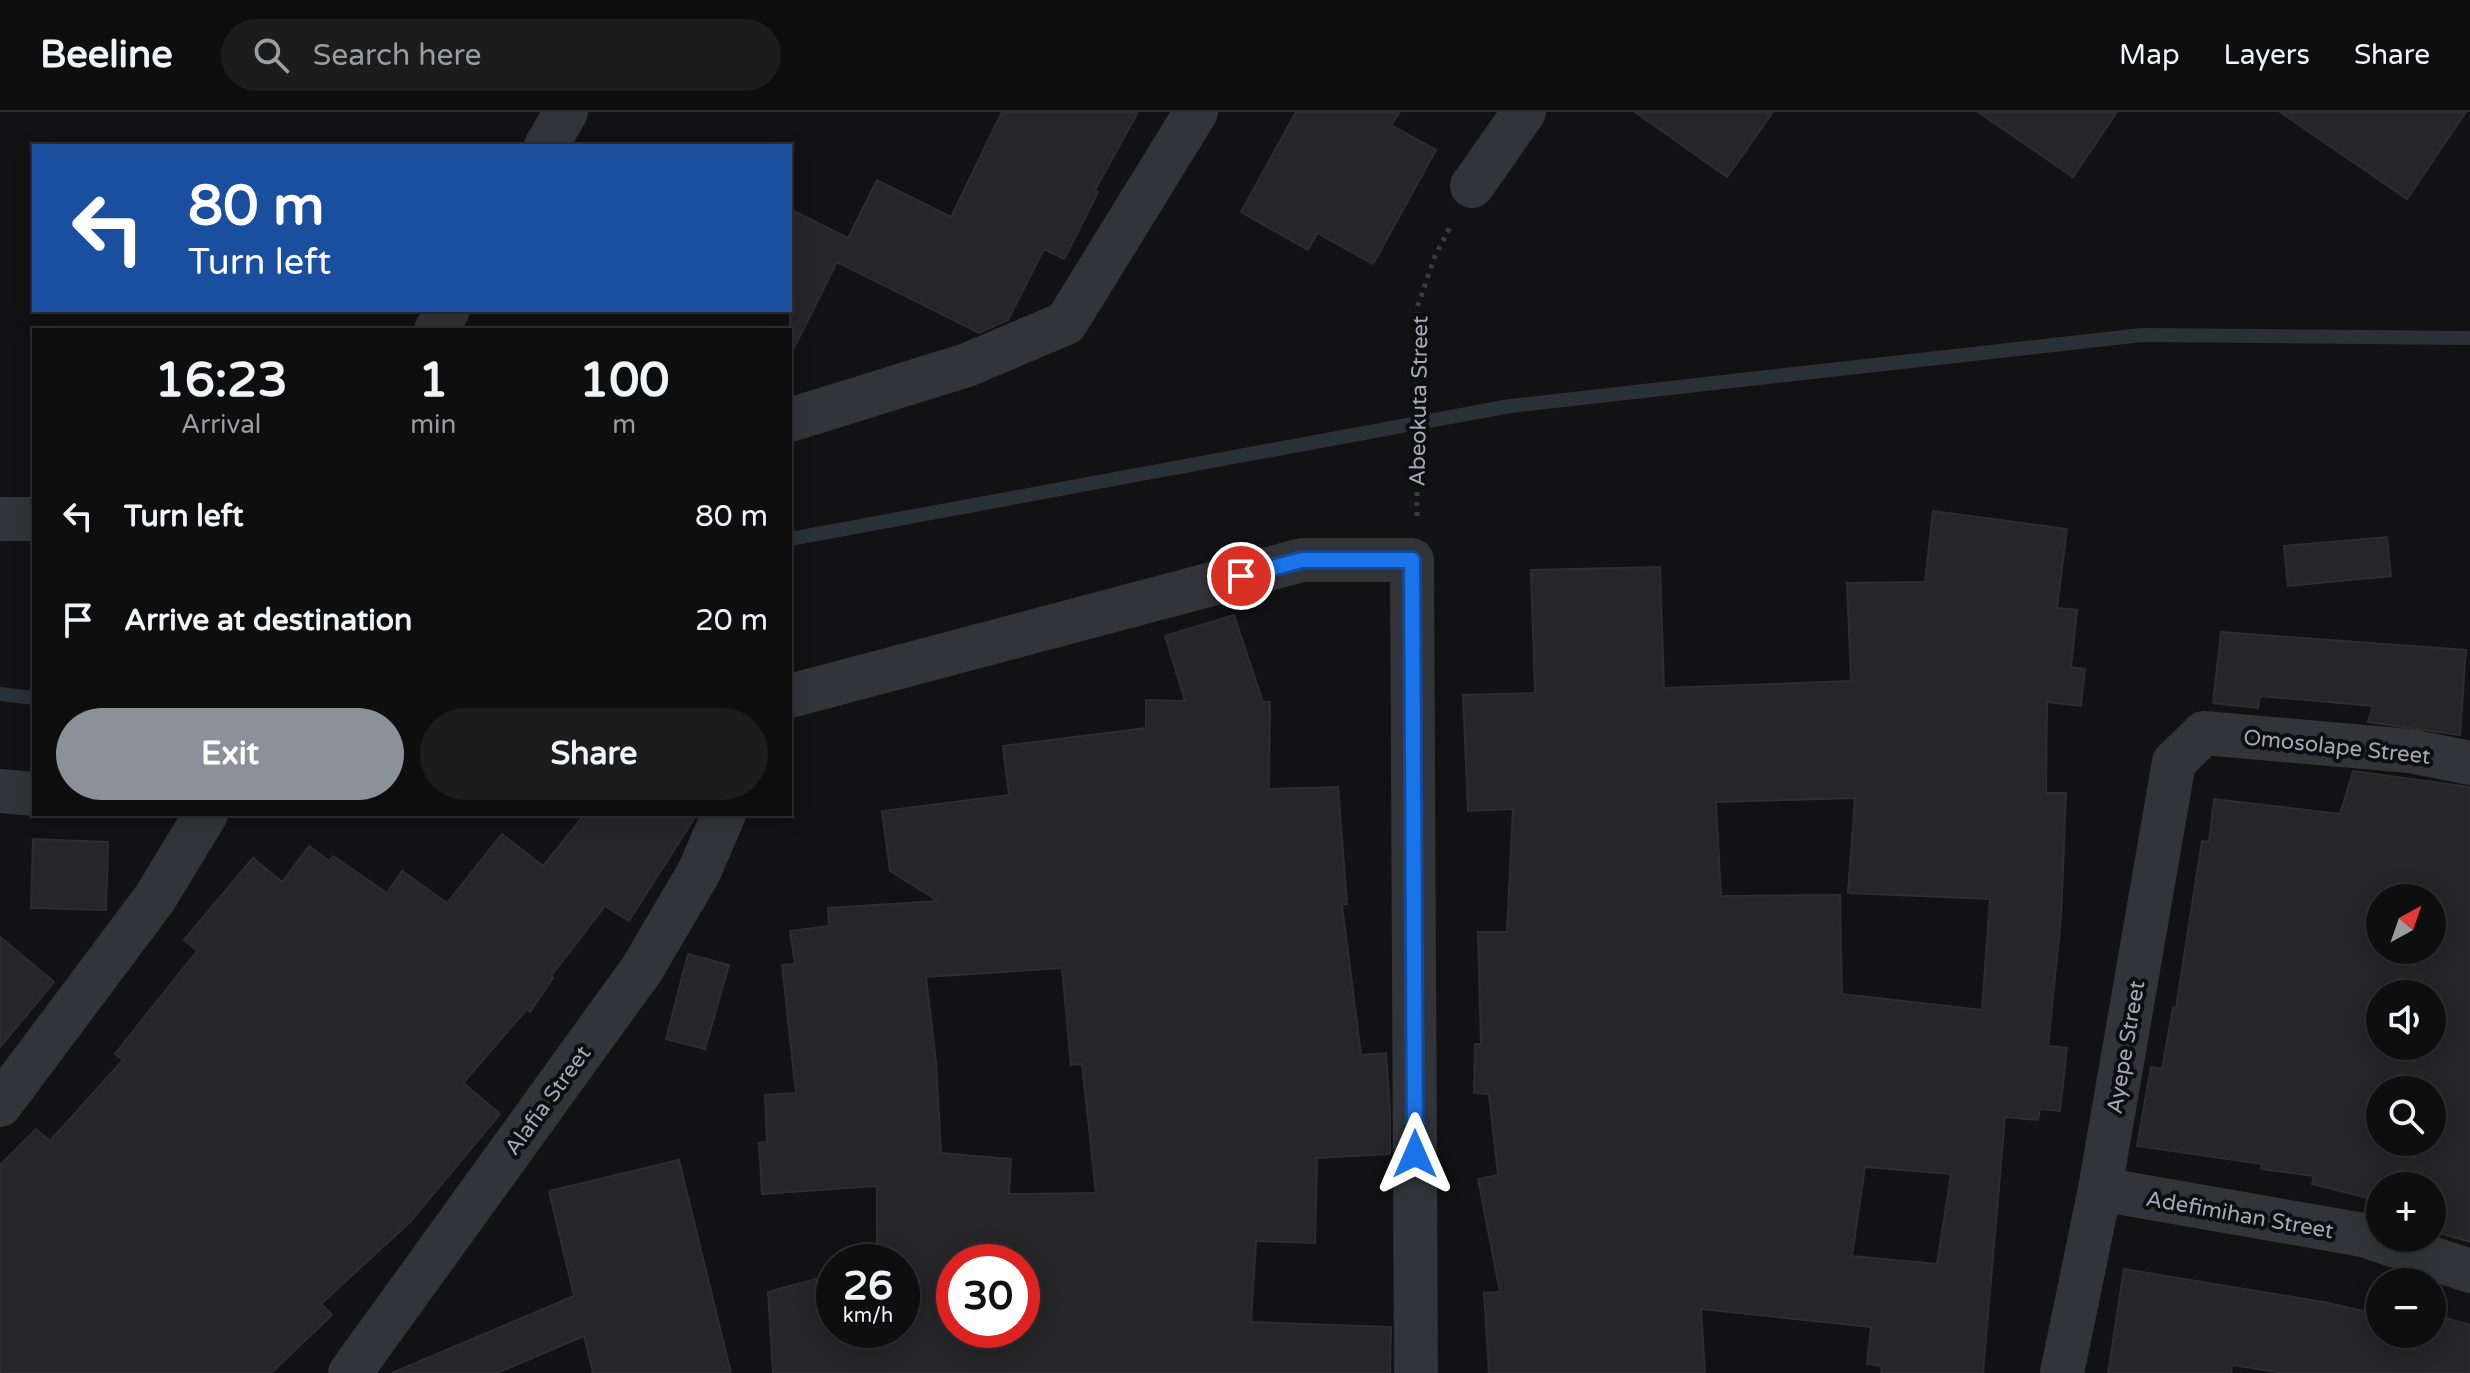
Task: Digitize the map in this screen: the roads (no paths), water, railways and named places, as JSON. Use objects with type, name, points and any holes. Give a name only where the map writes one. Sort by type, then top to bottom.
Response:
[{"type":"street","points":[[547,144],[566,112]]},
{"type":"street","points":[[792,419],[967,365],[1066,323],[1196,112]]},
{"type":"street","points":[[1472,186],[1524,112]]},
{"type":"street","points":[[0,519],[32,519]]},
{"type":"street","points":[[792,695],[1302,560],[1412,560],[1416,1373]]},
{"type":"street","name":"Omosolape Street","points":[[2204,733],[2410,751],[2470,763]]},
{"type":"street","name":"Ayepe Street","points":[[2062,1373],[2100,1189],[2174,762],[2204,733]]},
{"type":"street","points":[[0,791],[32,794]]},
{"type":"street","points":[[0,1105],[155,898],[205,816]]},
{"type":"street","name":"Alafia Street","points":[[350,1373],[642,969],[699,872],[723,816]]},
{"type":"street","name":"Adefimihan Street","points":[[2100,1189],[2363,1235],[2470,1271]]},
{"type":"waterway","points":[[792,539],[1510,406],[2142,335],[2470,338]]},
{"type":"waterway","points":[[0,694],[32,698]]}]
